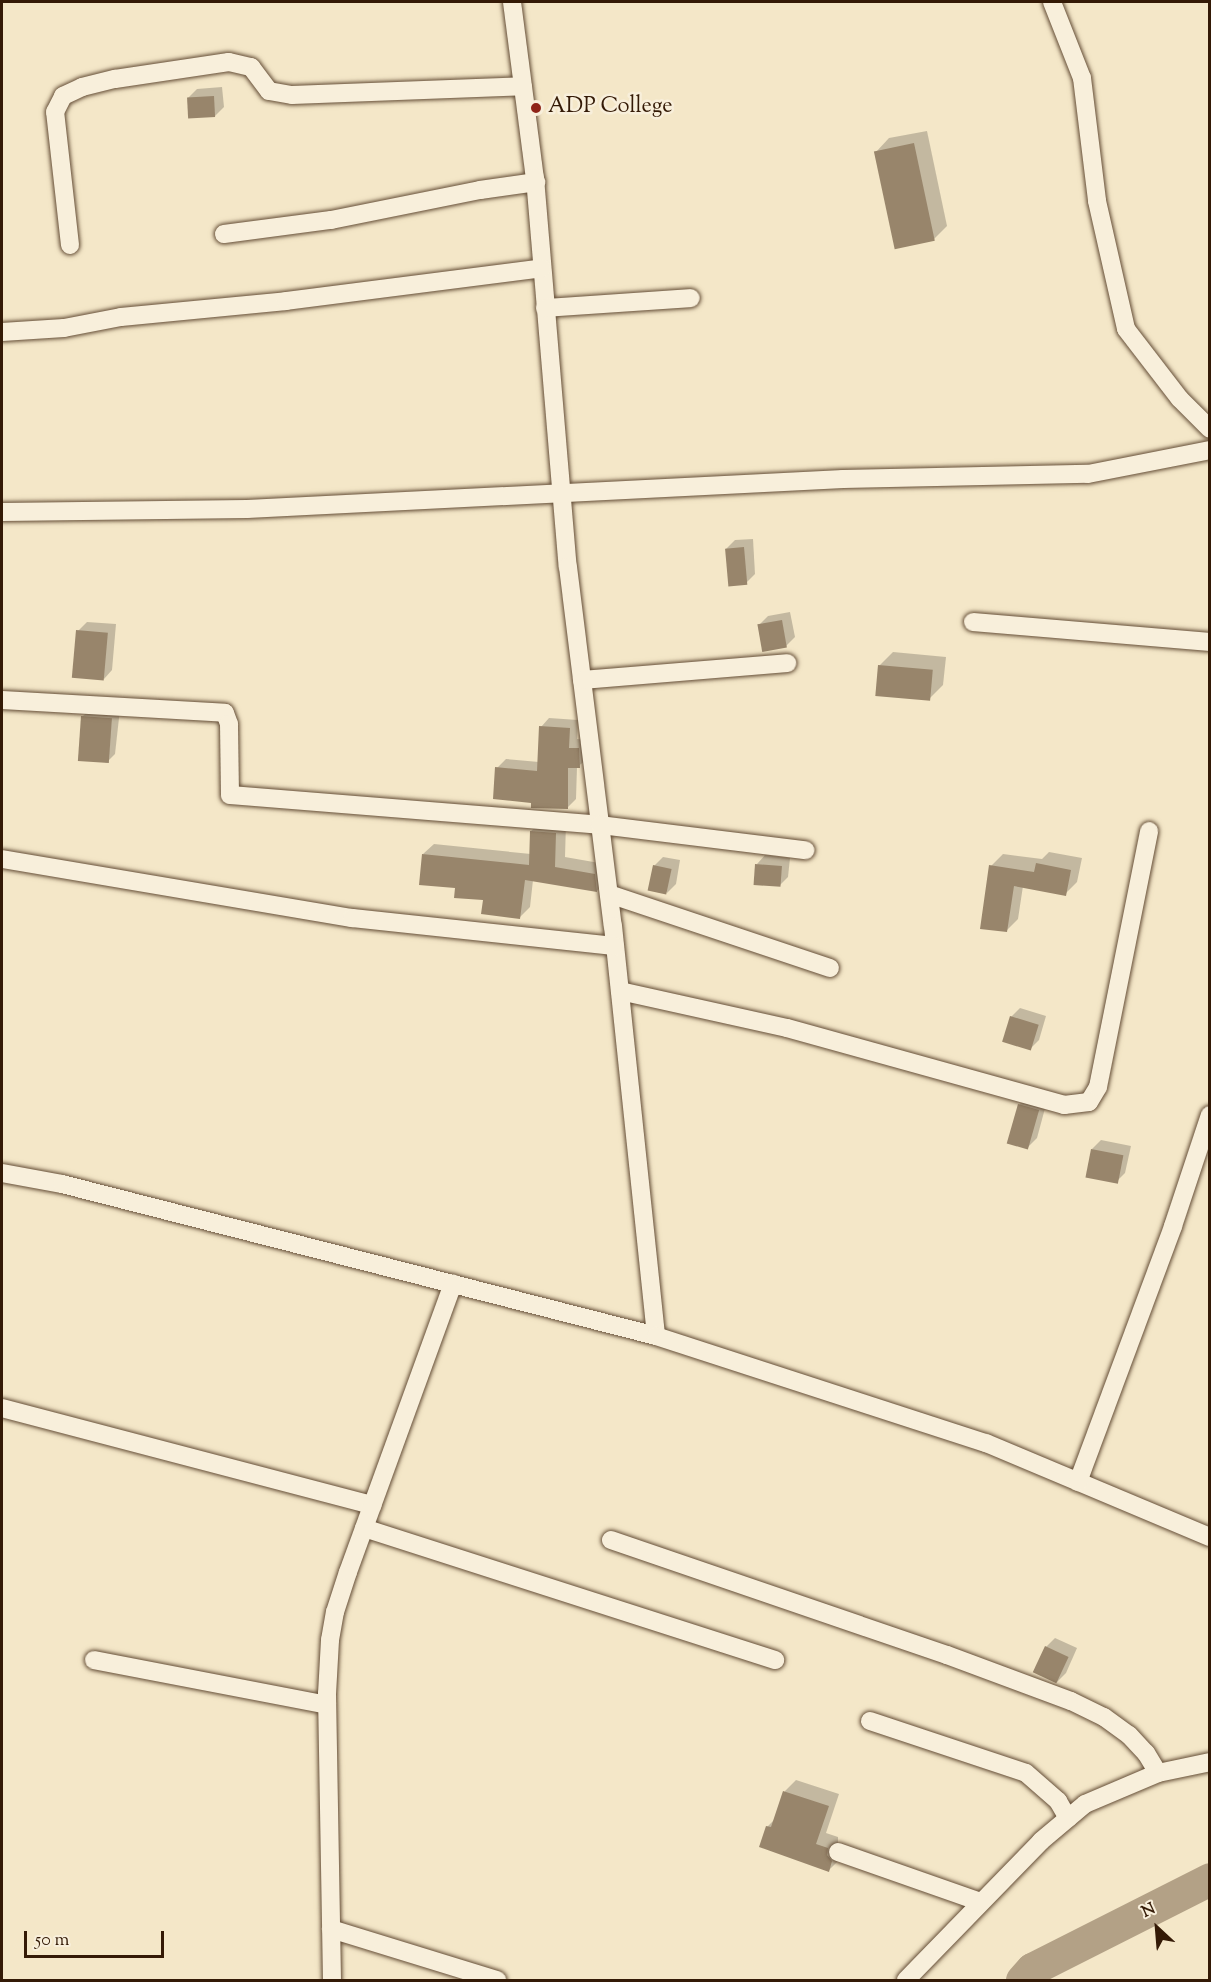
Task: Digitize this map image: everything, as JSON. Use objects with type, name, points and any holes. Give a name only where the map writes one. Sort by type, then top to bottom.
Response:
[{"type":"street","points":[[512,2],[536,182],[561,491],[615,946],[656,1336]]},
{"type":"street","points":[[1052,2],[1082,78],[1097,201],[1126,330],[1180,399],[1209,429]]},
{"type":"street","points":[[70,245],[56,112],[63,96],[82,87],[115,79],[228,62],[251,67],[269,91],[292,95],[523,86]]},
{"type":"street","points":[[224,234],[331,220],[480,190],[536,182]]},
{"type":"street","points":[[2,332],[64,328],[121,317],[286,301],[542,268]]},
{"type":"street","points":[[545,308],[691,298]]},
{"type":"street","points":[[2,512],[247,509],[561,491],[843,479],[1088,474],[1209,450]]},
{"type":"street","points":[[974,622],[1209,642]]},
{"type":"street","points":[[582,680],[787,663]]},
{"type":"street","points":[[2,700],[225,713],[229,724],[230,795],[600,825],[805,850]]},
{"type":"street","points":[[620,992],[787,1028],[1064,1105],[1089,1102],[1098,1087],[1149,831]]},
{"type":"street","points":[[2,859],[352,918],[615,946]]},
{"type":"street","points":[[609,894],[830,968]]},
{"type":"street","points":[[1078,1482],[1173,1226],[1209,1115]]},
{"type":"street","points":[[2,1173],[63,1184],[656,1336],[986,1443],[1209,1537]]},
{"type":"street","points":[[332,1980],[327,1705],[330,1640],[335,1612],[372,1504],[453,1284]]},
{"type":"street","points":[[2,1408],[372,1504]]},
{"type":"street","points":[[364,1528],[775,1660]]},
{"type":"street","points":[[611,1540],[947,1655],[1071,1701],[1104,1717],[1129,1735],[1146,1753],[1158,1773]]},
{"type":"street","points":[[94,1660],[327,1705]]},
{"type":"street","points":[[870,1721],[1026,1773],[1058,1801],[1068,1818]]},
{"type":"street","points":[[906,1980],[1041,1840],[1085,1804],[1158,1773],[1209,1762]]},
{"type":"street","points":[[838,1852],[981,1902]]},
{"type":"street","points":[[331,1929],[497,1980]]},
{"type":"building","points":[[214,96],[215,117],[188,118],[187,97]]},
{"type":"building","points":[[914,143],[935,241],[895,249],[874,152]]},
{"type":"building","points":[[744,547],[747,585],[728,587],[725,549]]},
{"type":"building","points":[[782,620],[787,648],[762,652],[757,624]]},
{"type":"building","points":[[76,630],[108,633],[104,681],[72,678]]},
{"type":"building","points":[[878,665],[933,670],[930,701],[875,696]]},
{"type":"building","points":[[81,716],[112,718],[109,763],[78,761]]},
{"type":"building","points":[[539,726],[570,728],[569,748],[579,748],[580,768],[568,768],[568,809],[531,808],[531,803],[493,799],[495,767],[537,771]]},
{"type":"building","points":[[530,831],[556,833],[555,867],[595,874],[597,892],[525,880],[520,919],[481,914],[483,900],[454,898],[455,888],[419,885],[422,854],[529,865]]},
{"type":"building","points":[[1036,863],[1071,870],[1066,896],[1014,886],[1007,932],[980,929],[989,865],[1034,872]]},
{"type":"building","points":[[755,864],[782,866],[780,887],[754,885]]},
{"type":"building","points":[[653,865],[672,869],[666,894],[648,890]]},
{"type":"building","points":[[1010,1016],[1039,1025],[1031,1051],[1002,1042]]},
{"type":"building","points":[[1018,1104],[1039,1110],[1028,1149],[1007,1143]]},
{"type":"building","points":[[1091,1149],[1123,1155],[1118,1184],[1085,1177]]},
{"type":"building","points":[[1045,1646],[1069,1657],[1056,1683],[1033,1672]]},
{"type":"building","points":[[783,1791],[829,1806],[816,1844],[828,1848],[827,1855],[832,1861],[829,1872],[759,1847],[766,1826],[771,1827]]},
{"type":"waterway","points":[[1022,1980],[1032,1969],[1210,1879]]},
{"type":"place","name":"ADP College","points":[[536,108]]}]
